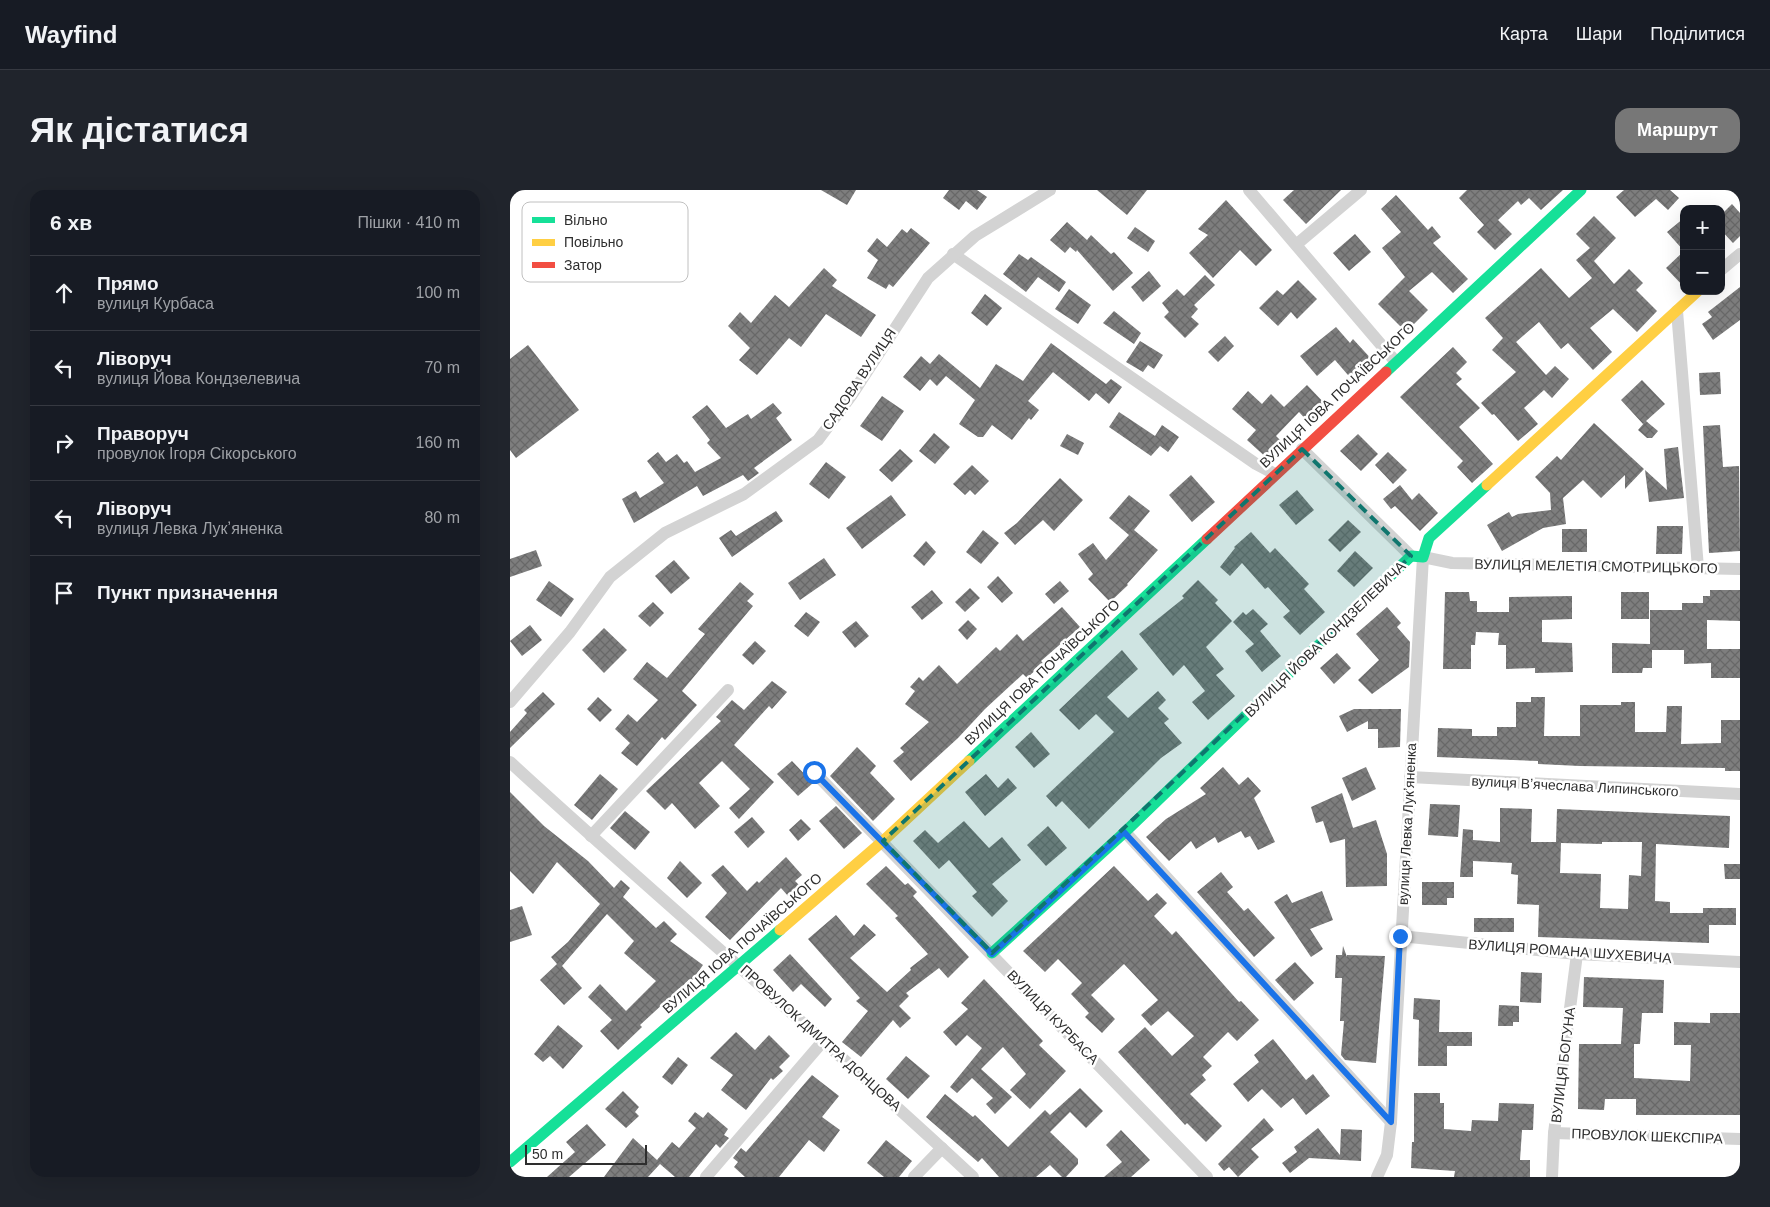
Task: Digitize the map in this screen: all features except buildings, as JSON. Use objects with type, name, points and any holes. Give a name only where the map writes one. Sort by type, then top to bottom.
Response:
[{"type":"street","name":"САДОВА ВУЛИЦЯ","points":[[510,702],[570,632],[610,577],[665,533],[744,494],[818,440],[851,396],[928,278],[952,254],[975,236],[1050,190]]},
{"type":"street","points":[[1249,190],[1297,244],[1395,362]]},
{"type":"street","points":[[1297,244],[1361,190]]},
{"type":"street","name":"ВУЛИЦЯ ІОВА ПОЧАЇВСЬКОГО","points":[[510,1162],[884,841],[1395,362],[1582,190]]},
{"type":"street","points":[[952,254],[1248,458],[1275,474]]},
{"type":"street","points":[[1725,267],[1740,254]]},
{"type":"street","name":"ВУЛИЦЯ ЙОВА КОНДЗЕЛЕВИЧА","points":[[992,954],[1417,557],[1429,538],[1694,295]]},
{"type":"street","points":[[1677,311],[1698,568]]},
{"type":"street","points":[[1302,449],[1417,557]]},
{"type":"street","name":"ВУЛИЦЯ МЕЛЕТІЯ СМОТРИЦЬКОГО","points":[[1417,557],[1452,563],[1740,569]]},
{"type":"street","name":"вулиця Левка Лукʼяненка","points":[[1377,1177],[1387,1156],[1391,1122],[1410,777],[1417,557]]},
{"type":"street","points":[[591,836],[728,690]]},
{"type":"street","name":"ПРОВУЛОК ДМИТРА ДОНЦОВА","points":[[510,762],[591,836],[824,1040],[973,1177]]},
{"type":"street","name":"ВУЛИЦЯ КУРБАСА","points":[[814,772],[884,841],[1207,1177]]},
{"type":"street","name":"вулиця Вʼячеслава Липинського","points":[[1410,777],[1740,794]]},
{"type":"street","points":[[1124,832],[1391,1122]]},
{"type":"street","name":"ВУЛИЦЯ РОМАНА ШУХЕВИЧА","points":[[1400,936],[1577,954],[1740,962]]},
{"type":"street","name":"ВУЛИЦЯ БОГУНА","points":[[1552,1177],[1554,1133],[1577,954]]},
{"type":"street","points":[[706,1177],[824,1040]]},
{"type":"street","name":"ПРОВУЛОК ШЕКСПІРА","points":[[1554,1133],[1740,1139]]},
{"type":"street","points":[[914,1177],[942,1148]]},
{"type":"highlighted area","points":[[1302,449],[1411,556],[992,953],[883,841]]},
{"type":"traffic: fast","points":[[1386,372],[1581,190]]},
{"type":"traffic: fast","points":[[992,953],[1125,832],[1411,556],[1423,557],[1429,538],[1487,485]]},
{"type":"traffic: fast","points":[[969,761],[1207,539]]},
{"type":"traffic: fast","points":[[510,1162],[780,930]]},
{"type":"traffic: slow","points":[[1487,485],[1694,295]]},
{"type":"traffic: slow","points":[[780,930],[883,841],[969,761]]},
{"type":"traffic: jam","points":[[1207,539],[1386,372]]},
{"type":"route","points":[[814,772],[884,841],[992,954],[1124,832],[1391,1122],[1400,936]]}]
